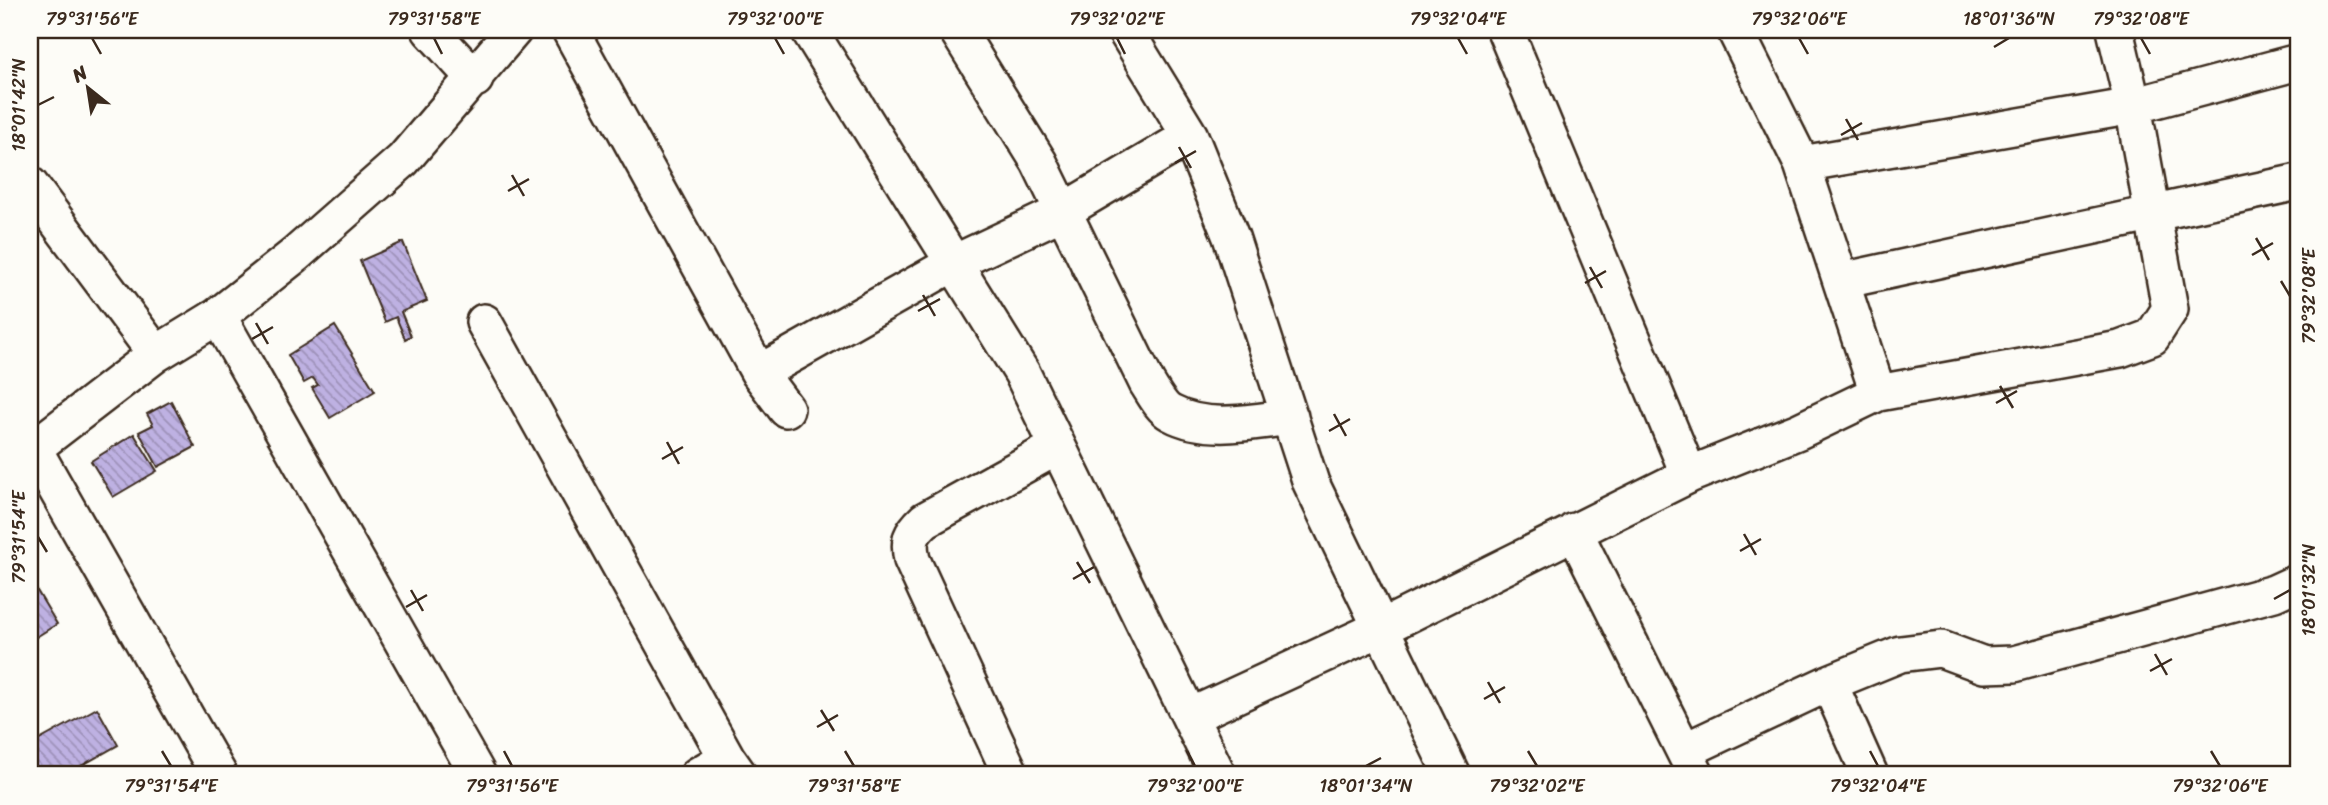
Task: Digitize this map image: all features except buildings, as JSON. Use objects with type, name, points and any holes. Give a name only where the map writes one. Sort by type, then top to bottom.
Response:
[{"type":"street","points":[[430,30],[475,79]]},
{"type":"street","points":[[219,775],[31,449],[156,354],[218,316],[295,255],[403,160],[475,79],[514,30]]},
{"type":"street","points":[[570,30],[759,373],[786,409]]},
{"type":"street","points":[[809,30],[1022,373],[1218,775]]},
{"type":"street","points":[[957,30],[1039,162],[1147,383],[1168,412],[1192,421],[1233,425],[1290,417]]},
{"type":"street","points":[[1125,30],[1190,136],[1231,237],[1311,483],[1452,775]]},
{"type":"street","points":[[1505,30],[1689,475]]},
{"type":"street","points":[[1735,30],[1802,164],[1878,393]]},
{"type":"street","points":[[1191,716],[1381,628],[1689,475],[1799,431],[1878,393],[2120,349],[2152,337],[2170,309],[2133,106],[2115,30]]},
{"type":"street","points":[[1802,164],[2133,106],[2298,62]]},
{"type":"street","points":[[759,373],[954,262],[1062,212],[1190,136]]},
{"type":"street","points":[[1841,281],[2298,183]]},
{"type":"street","points":[[30,185],[156,354]]},
{"type":"street","points":[[218,316],[478,775]]},
{"type":"street","points":[[484,322],[721,770]]},
{"type":"street","points":[[1011,775],[912,561],[908,543],[911,533],[925,520],[1057,447]]},
{"type":"street","points":[[1574,531],[1690,763],[1829,683],[1900,654],[1941,649],[1984,665],[2014,664],[2274,593],[2298,582]]},
{"type":"street","points":[[1829,683],[1870,775]]}]
